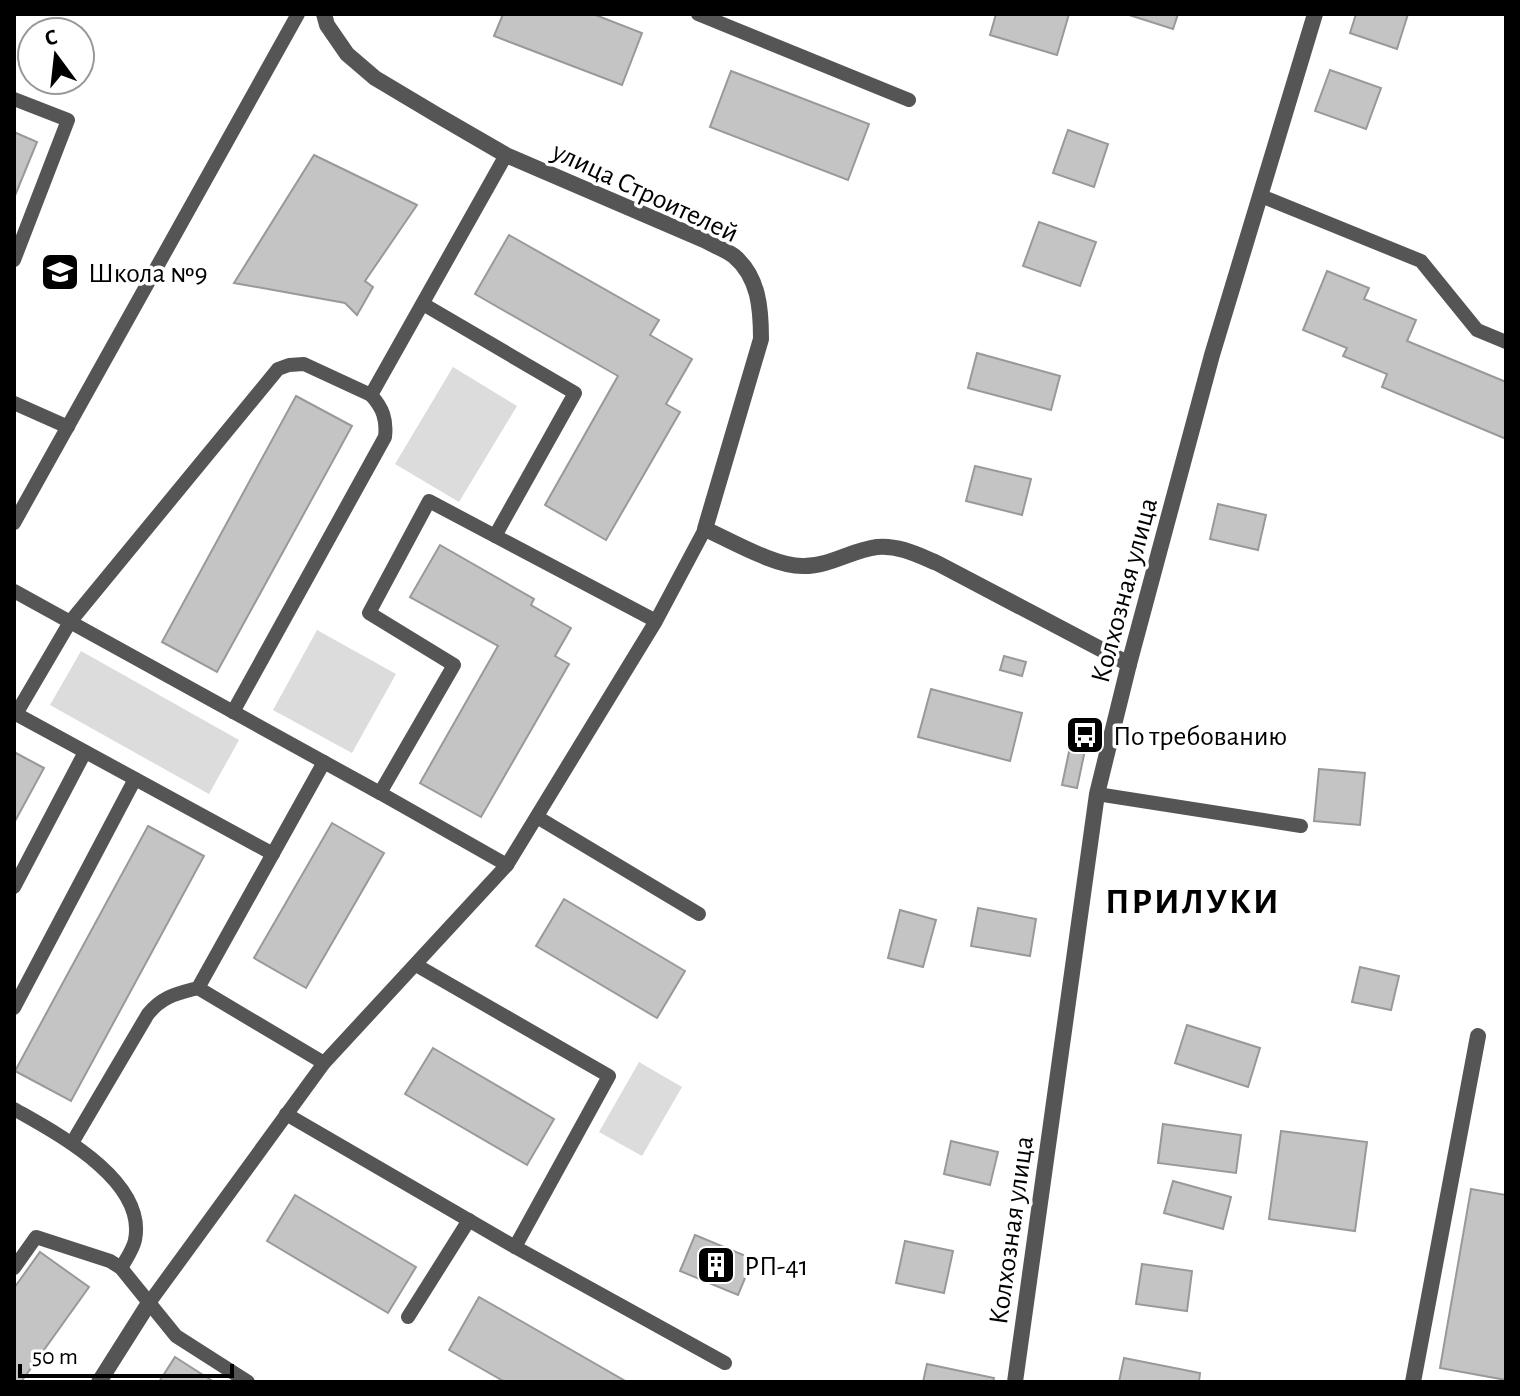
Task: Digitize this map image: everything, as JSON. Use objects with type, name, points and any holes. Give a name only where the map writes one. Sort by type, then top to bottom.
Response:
[{"type":"street","name":"улица Строителей","points":[[324,14],[327,25],[347,54],[375,78],[506,155],[706,241],[735,257],[753,281],[761,307],[761,339],[705,529]]},
{"type":"street","name":"Колхозная улица","points":[[1015,1382],[1097,794],[1212,355],[1315,14]]},
{"type":"street","points":[[705,529],[782,563],[804,566],[827,563],[875,547],[908,550],[1129,664]]},
{"type":"street","points":[[1413,1382],[1478,1036]]},
{"type":"street","points":[[99,1382],[149,1303]]},
{"type":"lane","points":[[14,523],[298,14]]},
{"type":"lane","points":[[698,14],[909,100]]},
{"type":"lane","points":[[14,99],[68,120],[14,260]]},
{"type":"lane","points":[[371,395],[506,155]]},
{"type":"lane","points":[[1261,196],[1421,261],[1477,330],[1506,342]]},
{"type":"lane","points":[[423,304],[575,393],[495,536]]},
{"type":"lane","points":[[233,712],[385,437],[383,412],[371,395],[304,364],[278,369],[70,622],[16,714],[273,854]]},
{"type":"lane","points":[[14,403],[68,427]]},
{"type":"lane","points":[[380,793],[454,665],[369,613],[429,501],[656,621]]},
{"type":"lane","points":[[149,1303],[324,1063],[507,865],[656,621],[705,529]]},
{"type":"lane","points":[[14,591],[507,865]]},
{"type":"lane","points":[[14,887],[85,752]]},
{"type":"lane","points":[[198,988],[324,762]]},
{"type":"lane","points":[[14,1008],[135,779]]},
{"type":"lane","points":[[1097,794],[1301,826]]},
{"type":"lane","points":[[537,817],[699,914]]},
{"type":"lane","points":[[416,965],[609,1076],[515,1247]]},
{"type":"lane","points":[[72,1143],[148,1014],[170,995],[198,988],[324,1063]]},
{"type":"lane","points":[[14,1109],[72,1143],[111,1175],[126,1196],[136,1237],[121,1268]]},
{"type":"lane","points":[[286,1114],[515,1247],[725,1363]]},
{"type":"lane","points":[[408,1317],[469,1220]]},
{"type":"lane","points":[[14,1268],[36,1237],[110,1261],[121,1268],[176,1336],[248,1382]]},
{"type":"shaded area","points":[[453,367],[517,406],[459,502],[395,464]]},
{"type":"shaded area","points":[[317,630],[396,674],[352,753],[273,710]]},
{"type":"shaded area","points":[[81,651],[239,740],[209,794],[50,705]]},
{"type":"shaded area","points":[[639,1062],[682,1087],[642,1156],[599,1132]]},
{"type":"building","points":[[503,14],[593,14],[642,33],[622,85],[494,36]]},
{"type":"building","points":[[996,14],[1069,14],[1057,55],[990,35]]},
{"type":"building","points":[[1126,14],[1178,14],[1173,29]]},
{"type":"building","points":[[1356,14],[1408,14],[1397,49],[1350,33]]},
{"type":"building","points":[[1330,70],[1381,88],[1366,129],[1315,111]]},
{"type":"building","points":[[731,71],[869,124],[848,180],[710,127]]},
{"type":"building","points":[[1068,130],[1108,144],[1094,187],[1053,173]]},
{"type":"building","points":[[14,132],[37,142],[14,198]]},
{"type":"building","points":[[314,155],[417,205],[365,281],[373,287],[357,315],[345,303],[234,283]]},
{"type":"building","points":[[1039,222],[1096,242],[1080,286],[1023,266]]},
{"type":"building","points":[[509,235],[659,320],[650,335],[692,359],[666,404],[680,412],[606,540],[545,505],[618,376],[475,294]]},
{"type":"building","points":[[1327,271],[1369,288],[1364,299],[1416,320],[1407,341],[1506,382],[1506,439],[1382,387],[1387,374],[1343,356],[1347,348],[1303,330]]},
{"type":"building","points":[[977,353],[1060,376],[1051,410],[968,388]]},
{"type":"building","points":[[296,396],[352,426],[217,672],[162,642]]},
{"type":"building","points":[[975,466],[1031,479],[1022,515],[966,501]]},
{"type":"building","points":[[1218,504],[1266,515],[1258,550],[1210,539]]},
{"type":"building","points":[[440,545],[534,599],[531,605],[571,628],[555,656],[569,664],[481,817],[420,783],[498,646],[410,597]]},
{"type":"building","points":[[1004,656],[1026,662],[1022,676],[1000,670]]},
{"type":"building","points":[[931,689],[1022,713],[1010,761],[918,737]]},
{"type":"building","points":[[1070,747],[1085,750],[1077,788],[1062,785]]},
{"type":"building","points":[[14,752],[44,768],[14,823]]},
{"type":"building","points":[[1319,769],[1365,773],[1360,825],[1314,821]]},
{"type":"building","points":[[332,823],[384,853],[306,988],[254,958]]},
{"type":"building","points":[[148,826],[204,856],[71,1101],[15,1071]]},
{"type":"building","points":[[564,899],[685,971],[657,1018],[536,946]]},
{"type":"building","points":[[978,908],[1036,919],[1030,956],[971,946]]},
{"type":"building","points":[[900,910],[936,920],[923,967],[888,958]]},
{"type":"building","points":[[1360,967],[1399,976],[1391,1010],[1352,1002]]},
{"type":"building","points":[[1187,1025],[1260,1048],[1248,1087],[1175,1063]]},
{"type":"building","points":[[433,1048],[554,1119],[527,1165],[405,1094]]},
{"type":"building","points":[[1163,1124],[1241,1135],[1236,1173],[1158,1163]]},
{"type":"building","points":[[1281,1131],[1367,1142],[1355,1231],[1269,1219]]},
{"type":"building","points":[[951,1141],[998,1152],[990,1185],[944,1174]]},
{"type":"building","points":[[1173,1181],[1231,1197],[1223,1229],[1164,1213]]},
{"type":"building","points":[[1471,1189],[1506,1195],[1506,1380],[1440,1368]]},
{"type":"building","points":[[295,1195],[416,1267],[388,1313],[267,1241]]},
{"type":"building","name":"РП-41","points":[[695,1235],[753,1259],[738,1295],[680,1271]]},
{"type":"building","points":[[905,1241],[953,1251],[944,1293],[896,1283]]},
{"type":"building","points":[[40,1252],[89,1287],[21,1382],[14,1382],[14,1288]]},
{"type":"building","points":[[1142,1264],[1192,1271],[1187,1311],[1136,1304]]},
{"type":"building","points":[[479,1297],[627,1382],[505,1382],[449,1350]]},
{"type":"building","points":[[175,1357],[214,1382],[159,1382]]},
{"type":"building","points":[[1124,1358],[1200,1373],[1199,1382],[1119,1382]]},
{"type":"building","points":[[927,1364],[994,1378],[993,1382],[923,1382]]},
{"type":"place","name":"Школа №9","points":[[60,272]]},
{"type":"place","name":"По требованию","points":[[1085,735]]},
{"type":"place","name":"РП-41","points":[[716,1265]]},
{"type":"district","name":"ПРИЛУКИ","points":[[1193,900]]}]
